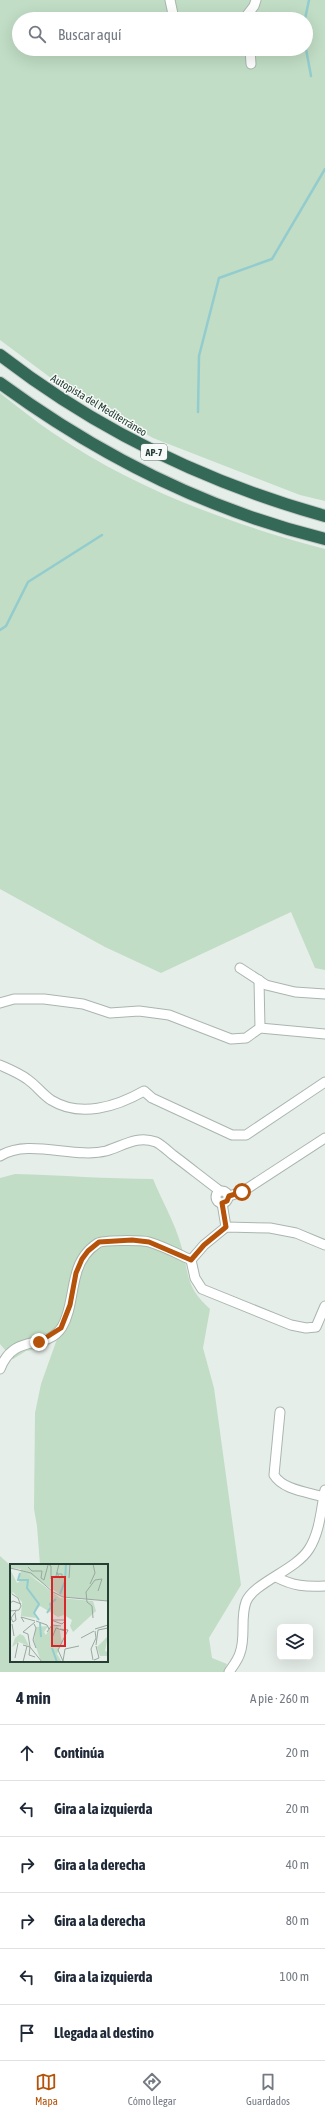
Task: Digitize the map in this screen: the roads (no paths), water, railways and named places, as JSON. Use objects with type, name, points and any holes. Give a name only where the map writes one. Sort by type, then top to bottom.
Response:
[{"type":"highway","name":"Autopista del Mediterráneo","points":[[0,355],[66,403],[148,448],[234,486],[325,516]]},
{"type":"highway","name":"AP-7","points":[[0,383],[28,404],[89,442],[178,488],[263,521],[325,539]]},
{"type":"street","points":[[170,0],[173,12]]},
{"type":"street","points":[[250,12],[256,0]]},
{"type":"street","points":[[250,56],[251,64]]},
{"type":"street","points":[[240,968],[266,985],[295,992],[325,994]]},
{"type":"street","points":[[259,980],[260,1028]]},
{"type":"street","points":[[0,1003],[14,999],[44,999],[83,1004],[110,1013],[139,1011],[169,1015],[231,1039],[246,1038],[260,1028],[325,1034]]},
{"type":"street","points":[[0,1065],[27,1079],[50,1100],[71,1110],[101,1108],[126,1101],[144,1091],[152,1098],[232,1135],[246,1135],[325,1082]]},
{"type":"street","points":[[222,1203],[227,1201],[229,1196],[242,1192],[325,1138]]},
{"type":"street","points":[[0,1156],[8,1151],[35,1149],[66,1152],[105,1151],[128,1141],[144,1140],[157,1143],[220,1191],[225,1191],[229,1196]]},
{"type":"street","points":[[220,1191],[216,1198],[222,1203],[226,1227]]},
{"type":"street","points":[[191,1260],[204,1245],[226,1227],[270,1228],[296,1233],[325,1245]]},
{"type":"street","points":[[0,1369],[11,1350],[23,1345],[39,1342],[61,1328],[70,1305],[76,1273],[82,1259],[88,1251],[99,1242],[132,1240],[149,1242],[191,1260]]},
{"type":"street","points":[[191,1260],[195,1278],[202,1289],[291,1325],[306,1328],[316,1327],[325,1306]]},
{"type":"street","points":[[229,1672],[240,1652],[246,1600],[257,1589],[292,1567],[309,1550],[316,1533],[324,1493],[289,1487],[277,1481],[274,1475],[280,1412]]},
{"type":"street","points":[[276,1577],[289,1584],[302,1587],[325,1586]]},
{"type":"waterway","points":[[306,12],[309,0]]},
{"type":"waterway","points":[[307,56],[311,76]]},
{"type":"waterway","points":[[198,412],[199,356],[219,278],[272,259],[325,169]]},
{"type":"waterway","points":[[0,630],[6,626],[28,582],[102,535]]}]
